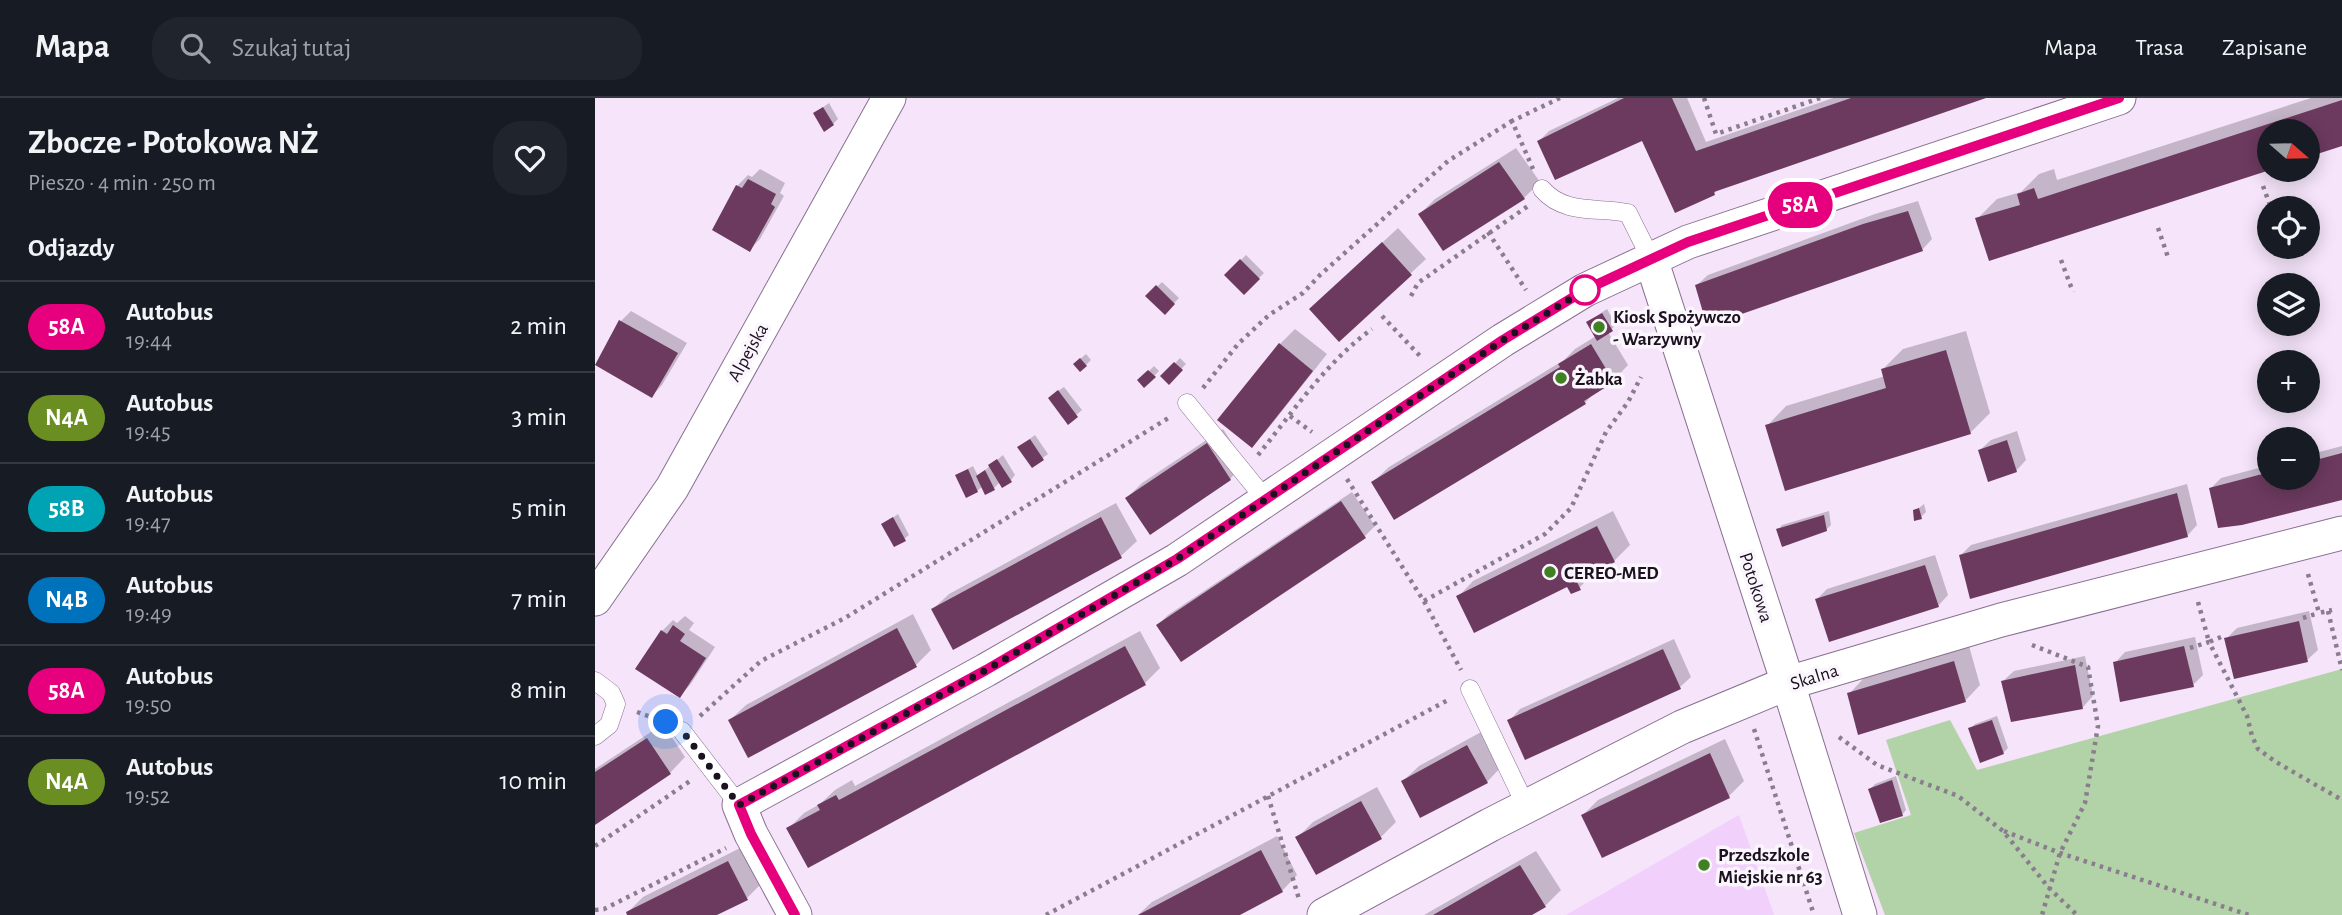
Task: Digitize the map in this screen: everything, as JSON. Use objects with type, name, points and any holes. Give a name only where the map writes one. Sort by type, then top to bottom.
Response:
[{"type":"street","name":"Alpejska","points":[[595,599],[671,488],[889,98]]},
{"type":"street","points":[[796,915],[745,819],[1177,559],[1503,340],[1585,290],[1688,242],[2119,98]]},
{"type":"street","name":"Potokowa","points":[[1651,259],[1860,915]]},
{"type":"street","name":"Skalna","points":[[1313,912],[1682,727],[1788,683],[2001,620],[2342,533]]},
{"type":"lane","points":[[1544,192],[1571,208],[1628,213],[1651,259]]},
{"type":"lane","points":[[1187,403],[1266,500]]},
{"type":"lane","points":[[595,681],[611,693],[616,704],[608,725],[595,736]]},
{"type":"lane","points":[[1471,689],[1526,806]]},
{"type":"lane","points":[[683,732],[745,819]]},
{"type":"path","points":[[616,704],[666,722],[683,732],[761,661],[856,611],[1172,415],[1197,396],[1238,344],[1269,315],[1303,293],[1448,161],[1512,121],[1560,98]]},
{"type":"path","points":[[1704,98],[1716,134],[1820,98]]},
{"type":"path","points":[[1411,296],[1418,283],[1544,192],[1512,121]]},
{"type":"path","points":[[2263,186],[2267,196]]},
{"type":"path","points":[[2158,228],[2169,260]]},
{"type":"path","points":[[1488,232],[1526,290]]},
{"type":"path","points":[[2061,260],[2073,292]]},
{"type":"path","points":[[1382,316],[1423,359]]},
{"type":"path","points":[[1244,471],[1327,370],[1372,329]]},
{"type":"path","points":[[1424,601],[1545,534],[1557,523],[1570,508],[1606,432],[1628,402],[1641,377]]},
{"type":"path","points":[[1290,416],[1321,439]]},
{"type":"path","points":[[1046,915],[1471,689],[1424,601],[1346,478]]},
{"type":"path","points":[[2306,568],[2319,613]]},
{"type":"path","points":[[2196,596],[2209,642],[2247,716],[2258,749],[2342,800]]},
{"type":"path","points":[[2303,618],[2330,610],[2342,670]]},
{"type":"path","points":[[2190,649],[2221,637]]},
{"type":"path","points":[[2031,644],[2088,667],[2098,726],[2085,803],[2060,853],[2042,915]]},
{"type":"path","points":[[1836,735],[1877,765],[1958,796],[2003,831],[2049,888],[2077,915]]},
{"type":"path","points":[[595,846],[709,767]]},
{"type":"path","points":[[1268,796],[1313,912]]},
{"type":"path","points":[[595,909],[604,909],[745,819]]},
{"type":"path","points":[[2003,831],[2060,853],[2249,915]]},
{"type":"shaded area","name":"Przedszkole Miejskie nr 63","points":[[1739,815],[1774,915],[1566,915]]},
{"type":"green space","points":[[2342,669],[2342,915],[1885,915],[1854,833],[1911,815],[1886,740],[1950,720],[1977,770]]},
{"type":"building","points":[[1624,98],[1672,98],[1696,151],[1851,98],[1986,98],[1714,192],[1715,195],[1675,213],[1642,141],[1555,180],[1537,141]]},
{"type":"building","points":[[2342,100],[2342,146],[2321,153],[2321,119],[2284,119]]},
{"type":"building","points":[[823,107],[834,125],[824,132],[813,113]]},
{"type":"building","points":[[2257,128],[2257,174],[1989,261],[1975,218],[2020,205],[2017,194],[2034,188],[2038,199]]},
{"type":"building","points":[[1499,162],[1525,199],[1443,251],[1418,214]]},
{"type":"building","points":[[748,179],[776,194],[771,204],[775,207],[750,252],[712,230],[736,185],[742,188]]},
{"type":"building","points":[[1908,211],[1923,251],[1707,326],[1695,285],[1863,224]]},
{"type":"building","points":[[1382,242],[1412,275],[1339,342],[1309,309]]},
{"type":"building","points":[[1240,259],[1260,279],[1244,295],[1224,275]]},
{"type":"building","points":[[1156,285],[1175,304],[1165,315],[1145,296]]},
{"type":"building","name":"Kiosk Spożywczo - Warzywny","points":[[1602,313],[1613,331],[1597,341],[1586,322]]},
{"type":"building","points":[[619,320],[678,353],[652,398],[595,365]]},
{"type":"building","points":[[1279,343],[1313,371],[1252,448],[1217,420]]},
{"type":"building","points":[[1591,344],[1614,382],[1584,401],[1586,404],[1394,520],[1371,482],[1560,367],[1558,364]]},
{"type":"building","points":[[1946,350],[1971,434],[1785,491],[1765,425],[1886,388],[1881,369]]},
{"type":"building","points":[[1080,358],[1087,366],[1080,372],[1073,364]]},
{"type":"building","points":[[1174,362],[1183,370],[1169,385],[1160,376]]},
{"type":"building","points":[[1148,370],[1156,377],[1144,388],[1137,380]]},
{"type":"building","points":[[1058,390],[1078,417],[1068,425],[1048,398]]},
{"type":"building","points":[[1030,439],[1044,460],[1032,468],[1017,447]]},
{"type":"building","points":[[2007,440],[2017,472],[1988,482],[1978,450]]},
{"type":"building","points":[[1207,443],[1231,480],[1150,535],[1125,498]]},
{"type":"building","points":[[2342,453],[2342,500],[2242,525],[2218,528],[2209,488],[2257,475],[2257,490],[2320,490],[2320,459]]},
{"type":"building","points":[[997,459],[1012,482],[1002,488],[988,465]]},
{"type":"building","points":[[968,469],[978,492],[966,498],[955,475]]},
{"type":"building","points":[[985,470],[995,490],[985,495],[976,476]]},
{"type":"building","points":[[2177,493],[2188,537],[1970,599],[1959,555]]},
{"type":"building","points":[[1341,501],[1366,538],[1181,662],[1156,625]]},
{"type":"building","points":[[1919,508],[1922,519],[1914,521],[1913,510]]},
{"type":"building","points":[[1824,515],[1827,531],[1782,547],[1776,529]]},
{"type":"building","points":[[893,517],[906,541],[894,547],[881,524]]},
{"type":"building","points":[[1101,517],[1122,558],[953,650],[931,609]]},
{"type":"building","name":"CEREO-MED","points":[[1597,526],[1615,562],[1577,582],[1581,590],[1571,594],[1567,587],[1474,633],[1456,596]]},
{"type":"building","points":[[1925,565],[1939,607],[1829,642],[1815,599]]},
{"type":"building","points":[[2299,621],[2308,662],[2234,679],[2224,638]]},
{"type":"building","points":[[673,625],[685,634],[680,641],[706,658],[680,698],[635,669],[661,630],[667,634]]},
{"type":"building","points":[[897,628],[917,667],[748,758],[728,720]]},
{"type":"building","points":[[1125,646],[1146,685],[808,868],[786,828],[820,810],[817,805],[836,795],[839,800]]},
{"type":"building","points":[[2184,646],[2194,687],[2120,702],[2113,662]]},
{"type":"building","points":[[1663,649],[1681,689],[1525,760],[1507,720]]},
{"type":"building","points":[[1954,661],[1966,702],[1858,735],[1847,693]]},
{"type":"building","points":[[2075,665],[2083,709],[2011,722],[2001,681]]},
{"type":"building","points":[[1992,720],[2004,754],[1980,763],[1968,728]]},
{"type":"building","points":[[647,738],[671,774],[595,825],[595,772]]},
{"type":"building","points":[[1467,745],[1488,783],[1420,818],[1401,781]]},
{"type":"building","points":[[1710,753],[1730,798],[1602,858],[1581,815]]},
{"type":"building","points":[[1892,780],[1903,816],[1880,823],[1868,789]]},
{"type":"building","points":[[1361,801],[1382,839],[1316,875],[1295,837]]},
{"type":"building","points":[[1261,850],[1283,892],[1240,915],[1138,915]]},
{"type":"building","points":[[728,861],[748,900],[717,915],[627,915],[626,912]]},
{"type":"building","points":[[1520,865],[1546,907],[1532,915],[1433,915]]},
{"type":"bus line","name":"58A","points":[[795,915],[751,834],[739,805],[986,670],[1177,559],[1503,340],[1585,290],[1688,242],[2119,98]]},
{"type":"place","name":"Kiosk Spożywczo - Warzywny","points":[[1599,327]]},
{"type":"place","name":"Żabka","points":[[1561,378]]},
{"type":"place","name":"CEREO-MED","points":[[1550,572]]},
{"type":"place","name":"Przedszkole Miejskie nr 63","points":[[1704,865]]},
{"type":"route","points":[[666,722],[683,732],[739,805],[986,670],[1177,559],[1503,340],[1585,290]]}]
